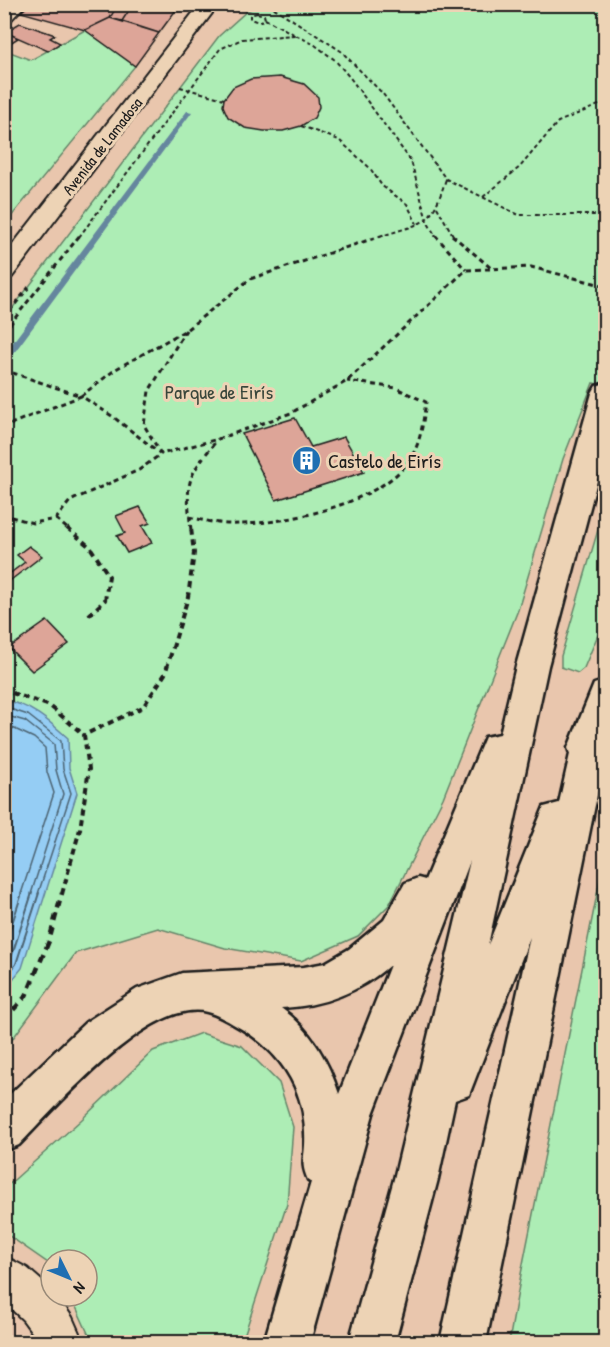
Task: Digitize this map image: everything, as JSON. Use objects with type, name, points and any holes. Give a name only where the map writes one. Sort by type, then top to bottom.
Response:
[{"type":"main road","points":[[372,1342],[416,1179],[532,666],[606,393]]},
{"type":"main road","points":[[287,1342],[352,1114],[487,772],[532,666]]},
{"type":"main road","points":[[416,1179],[599,711]]},
{"type":"main road","points":[[463,1342],[599,711]]},
{"type":"main road","points":[[4,1130],[100,1036],[151,1003],[182,993],[304,987],[332,981],[363,963],[398,933],[487,772]]},
{"type":"main road","points":[[208,992],[270,1024],[290,1044],[310,1072],[327,1124],[325,1160],[275,1342]]},
{"type":"street","points":[[4,17],[17,4]]},
{"type":"street","name":"Avenida de Lamadosa","points":[[4,272],[205,12],[221,4]]},
{"type":"street","points":[[4,1276],[20,1287],[54,1326],[62,1342]]},
{"type":"path","points":[[268,4],[341,51],[382,94],[446,179],[519,215],[606,214]]},
{"type":"path","points":[[265,19],[254,21],[249,17],[260,13],[265,19],[315,45],[335,60],[411,161],[427,221],[439,242],[466,270]]},
{"type":"path","points":[[4,332],[116,189],[188,89],[220,49],[242,39],[295,35]]},
{"type":"path","points":[[180,87],[224,99]]},
{"type":"path","points":[[483,197],[520,167],[558,122],[606,102]]},
{"type":"path","points":[[301,126],[339,140],[370,168],[382,186],[407,204],[417,224]]},
{"type":"path","points":[[4,431],[14,423],[81,396],[116,369],[186,330],[250,279],[427,221],[437,207],[446,179]]},
{"type":"path","points":[[437,207],[452,235],[492,269]]},
{"type":"path","points":[[4,515],[33,524],[56,519],[70,501],[139,470],[161,454],[218,439],[291,413],[347,381],[466,270],[531,267],[606,286]]},
{"type":"path","points":[[161,454],[144,426],[149,391],[186,330]]},
{"type":"path","points":[[4,370],[81,396],[161,454]]},
{"type":"path","points":[[189,517],[217,524],[257,523],[307,515],[352,501],[384,485],[406,465],[420,435],[426,402],[413,393],[385,386],[354,385],[347,381]]},
{"type":"path","points":[[84,735],[143,707],[165,674],[188,597],[194,553],[187,495],[193,470],[218,439]]},
{"type":"path","points":[[56,519],[90,547],[109,576],[105,600],[88,616]]},
{"type":"path","points":[[4,1020],[26,996],[50,941],[80,829],[89,769],[84,735],[50,706],[12,693]]},
{"type":"green space","name":"Parque de Eirís","points":[[262,4],[605,5],[605,386],[593,383],[563,459],[518,610],[443,798],[389,905],[358,936],[301,961],[225,948],[158,928],[76,953],[5,1049],[5,318],[219,36],[247,11]]},
{"type":"green space","points":[[85,30],[135,66],[5,224],[5,50],[31,60]]},
{"type":"green space","points":[[605,506],[605,618],[584,668],[578,673],[561,667],[561,656]]},
{"type":"green space","points":[[605,854],[605,1342],[509,1342],[521,1274]]},
{"type":"green space","points":[[201,1033],[242,1046],[279,1083],[293,1127],[287,1204],[242,1342],[92,1342],[76,1308],[99,1308],[99,1248],[39,1248],[39,1257],[5,1233],[5,1188],[153,1051]]},
{"type":"water","points":[[5,701],[31,709],[68,738],[69,768],[77,793],[22,968],[5,989]]},
{"type":"building","points":[[30,4],[118,4],[110,18],[85,30],[21,12]]},
{"type":"building","points":[[118,4],[157,4],[155,9],[131,7],[122,21],[110,18]]},
{"type":"building","points":[[157,4],[180,4],[176,10],[155,9]]},
{"type":"building","points":[[131,7],[176,10],[159,33],[122,21]]},
{"type":"building","points":[[110,18],[159,33],[135,66],[85,30]]},
{"type":"building","points":[[20,23],[55,35],[50,38],[60,43],[48,51],[5,32]]},
{"type":"building","points":[[5,32],[18,38],[4,47]]},
{"type":"building","points":[[280,77],[304,84],[318,97],[319,107],[314,118],[301,126],[283,131],[264,131],[245,128],[228,117],[223,106],[224,99],[233,87],[251,79]]},
{"type":"building","name":"Castelo de Eirís","points":[[295,418],[311,447],[344,437],[364,472],[276,500],[242,434]]},
{"type":"building","points":[[140,507],[150,523],[142,526],[152,543],[127,553],[117,536],[125,533],[116,516]]},
{"type":"building","points":[[29,546],[42,556],[7,583],[4,578],[25,562],[17,555]]},
{"type":"building","points":[[47,621],[69,644],[32,671],[9,648]]},
{"type":"waterway","points":[[5,359],[189,112]]},
{"type":"place","name":"Castelo de Eirís","points":[[307,461]]}]
